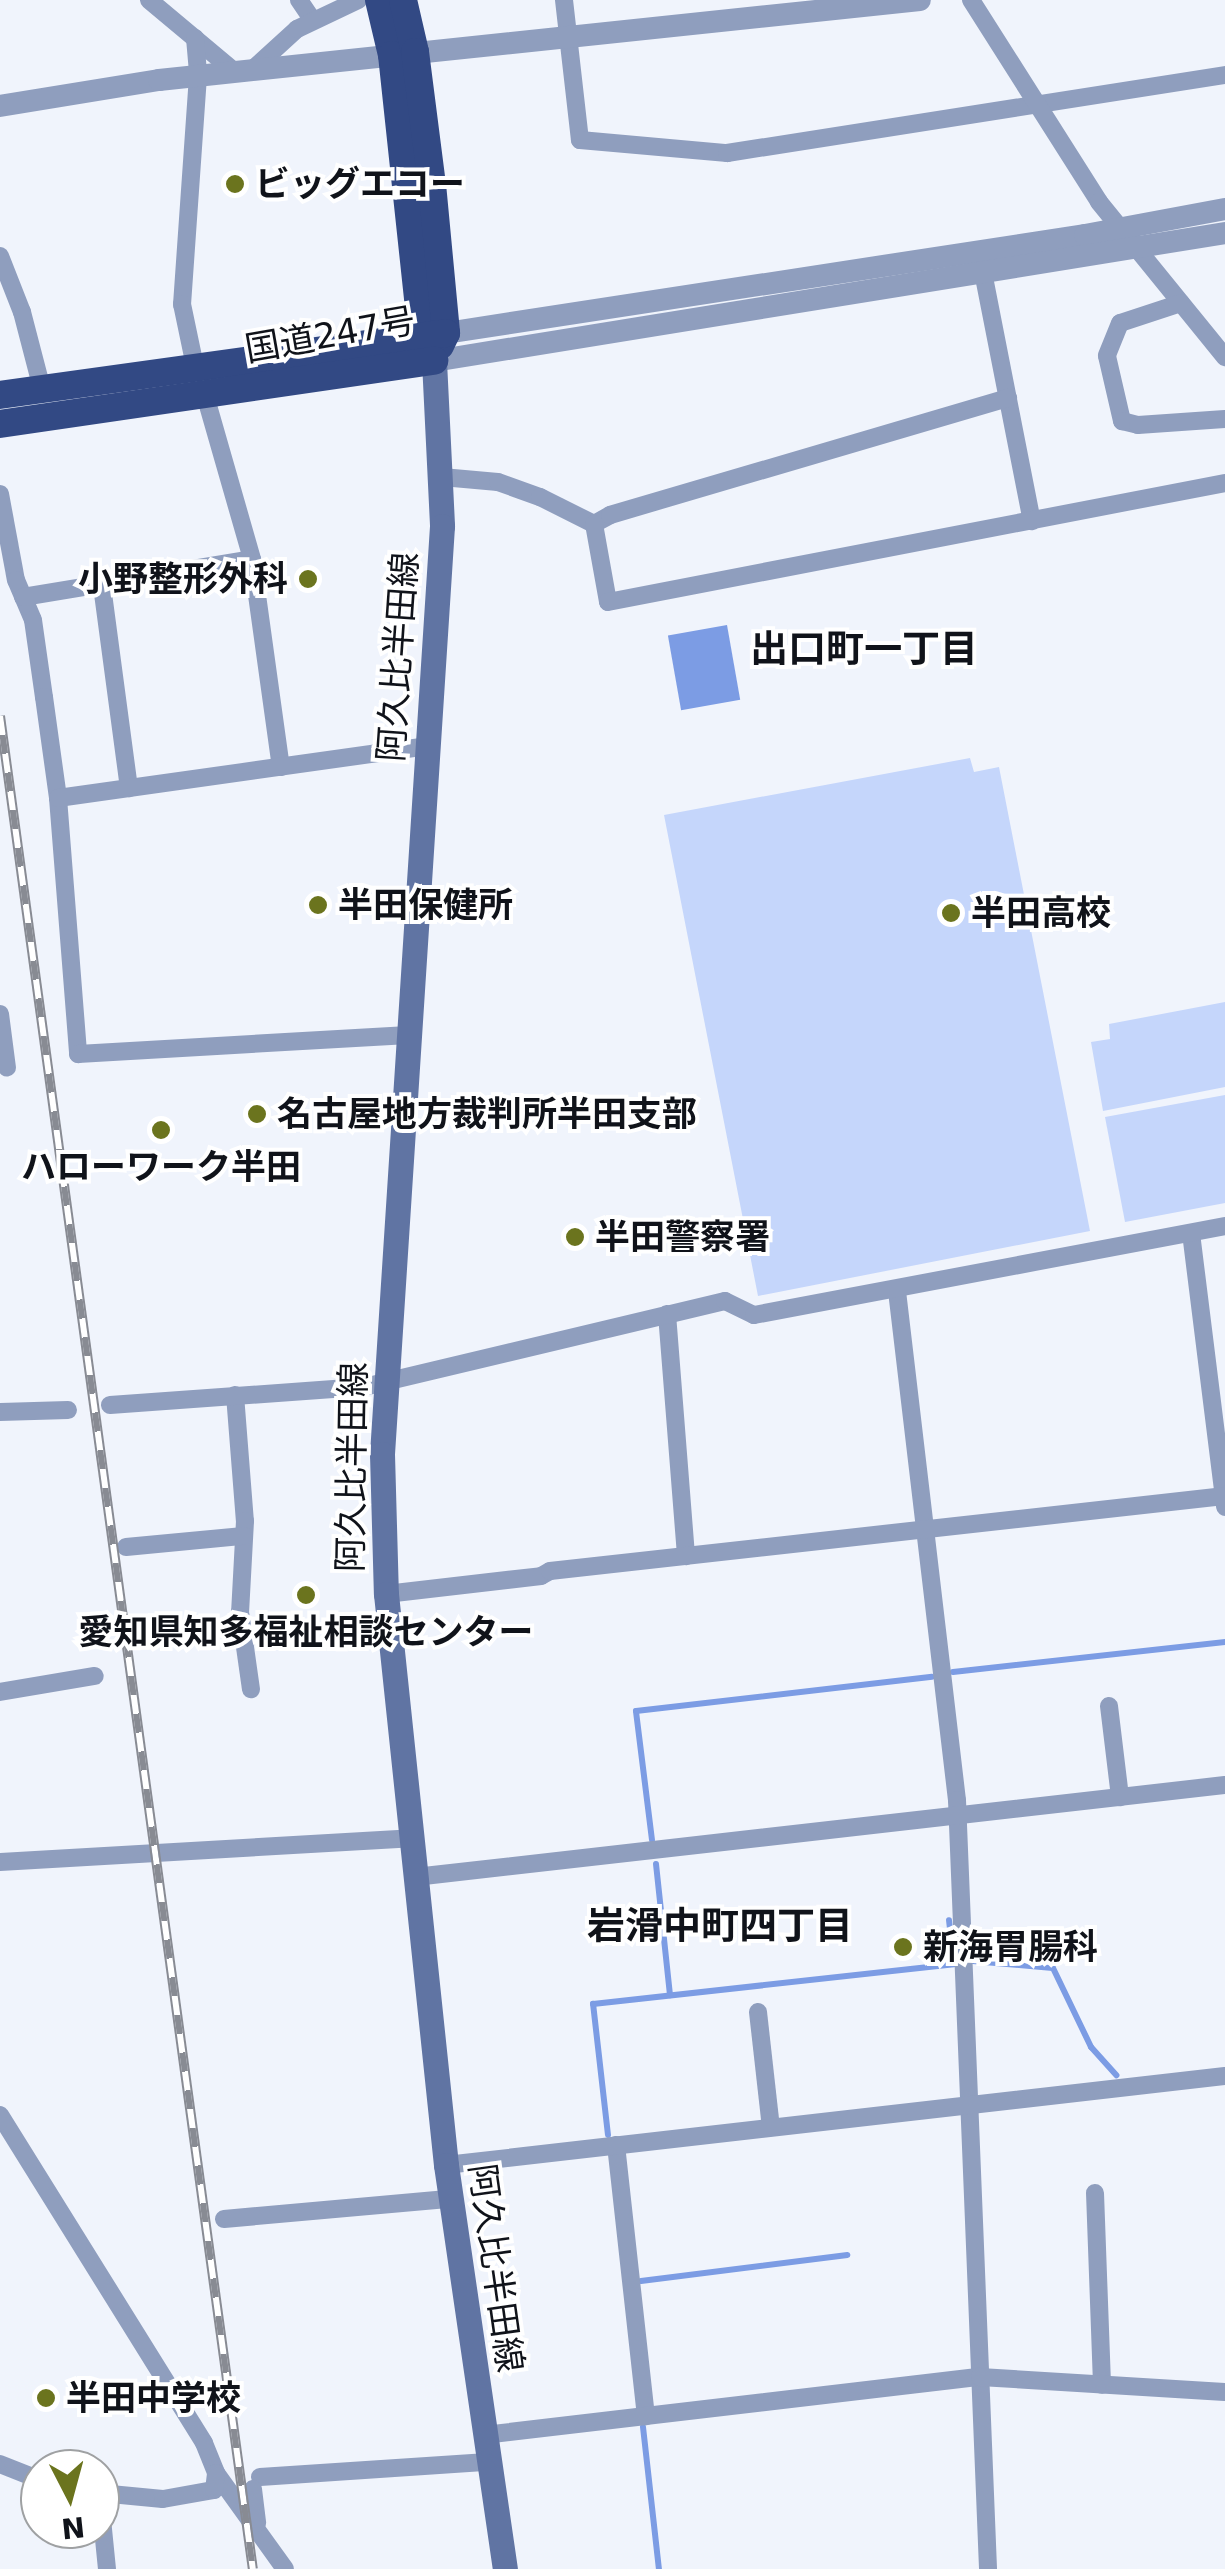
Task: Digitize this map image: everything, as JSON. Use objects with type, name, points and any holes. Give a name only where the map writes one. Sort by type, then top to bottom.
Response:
[{"type":"highway","name":"国道247号","points":[[379,0],[404,54]]},
{"type":"highway","name":"国道247号","points":[[403,0],[404,54],[434,343]]},
{"type":"highway","name":"国道247号","points":[[0,396],[195,366],[434,343]]},
{"type":"highway","name":"国道247号","points":[[0,424],[205,395],[434,343]]},
{"type":"main road","name":"阿久比半田線","points":[[434,343],[442,476],[382,1454],[386,1594],[446,2166],[505,2569]]},
{"type":"street","points":[[149,0],[243,71]]},
{"type":"street","points":[[299,0],[312,19]]},
{"type":"street","points":[[243,71],[312,19],[358,0]]},
{"type":"street","points":[[564,0],[580,140],[728,153],[1225,75]]},
{"type":"street","points":[[0,106],[198,76],[920,0]]},
{"type":"street","points":[[972,0],[1121,228],[1225,357]]},
{"type":"street","points":[[195,38],[198,76],[182,304],[195,366]]},
{"type":"street","points":[[434,343],[1225,209]]},
{"type":"street","points":[[434,343],[983,272],[1225,232]]},
{"type":"street","points":[[0,256],[22,312],[42,389]]},
{"type":"street","points":[[983,272],[1032,520]]},
{"type":"street","points":[[1182,303],[1120,323],[1107,356],[1122,421],[1138,425],[1225,418]]},
{"type":"street","points":[[205,395],[252,560],[280,767]]},
{"type":"street","points":[[594,524],[610,515],[1008,398]]},
{"type":"street","points":[[442,476],[498,482],[540,497],[594,524]]},
{"type":"street","points":[[594,524],[608,602],[1225,483]]},
{"type":"street","points":[[0,494],[23,597],[33,620],[58,798],[78,1054],[408,1036]]},
{"type":"street","points":[[23,597],[252,560]]},
{"type":"street","points":[[102,586],[130,788]]},
{"type":"street","points":[[58,798],[426,746]]},
{"type":"street","points":[[0,1014],[7,1068]]},
{"type":"street","points":[[110,1405],[364,1387],[725,1301],[754,1315],[1225,1226]]},
{"type":"street","points":[[386,1594],[686,1556],[1224,1500],[1192,1233]]},
{"type":"street","points":[[897,1290],[957,1816],[988,2569]]},
{"type":"street","points":[[667,1314],[686,1556]]},
{"type":"street","points":[[235,1396],[242,1536],[240,1612],[250,1689]]},
{"type":"street","points":[[0,1412],[68,1410]]},
{"type":"street","points":[[126,1546],[242,1536]]},
{"type":"street","points":[[0,1692],[95,1676]]},
{"type":"street","points":[[1109,1706],[1120,1797]]},
{"type":"street","points":[[415,1877],[1225,1785]]},
{"type":"street","points":[[0,1862],[411,1838]]},
{"type":"street","points":[[758,2012],[772,2127]]},
{"type":"street","points":[[446,2166],[1225,2076]]},
{"type":"street","points":[[0,2114],[204,2442],[216,2473],[285,2569]]},
{"type":"street","points":[[616,2145],[646,2416]]},
{"type":"street","points":[[1095,2193],[1102,2385]]},
{"type":"street","points":[[224,2219],[450,2198]]},
{"type":"street","points":[[484,2435],[980,2377],[1225,2392]]},
{"type":"street","points":[[257,2527],[256,2483],[488,2462]]},
{"type":"street","points":[[120,2497],[163,2499],[214,2490],[216,2473]]},
{"type":"shaded area","points":[[970,758],[974,772],[999,767],[1090,1231],[758,1296],[664,815]]},
{"type":"shaded area","points":[[1225,1002],[1225,1087],[1103,1111],[1091,1042],[1110,1039],[1109,1024]]},
{"type":"shaded area","points":[[1225,1095],[1225,1203],[1125,1222],[1105,1117]]},
{"type":"water","points":[[727,625],[740,700],[681,710],[668,635]]},
{"type":"waterway","points":[[953,1672],[1225,1642]]},
{"type":"waterway","points":[[652,1840],[636,1711],[932,1677]]},
{"type":"waterway","points":[[656,1864],[670,1995]]},
{"type":"waterway","points":[[608,2135],[593,2004],[954,1964],[949,1920]]},
{"type":"waterway","points":[[973,1961],[1053,1968],[1091,2047],[1116,2075]]},
{"type":"waterway","points":[[641,2281],[847,2255]]},
{"type":"waterway","points":[[643,2427],[659,2569]]},
{"type":"railway","points":[[0,716],[253,2569]]},
{"type":"place","name":"ビッグエコー","points":[[235,184]]},
{"type":"place","name":"小野整形外科","points":[[308,579]]},
{"type":"place","name":"半田保健所","points":[[318,905]]},
{"type":"place","name":"半田高校","points":[[951,913]]},
{"type":"place","name":"名古屋地方裁判所半田支部","points":[[257,1114]]},
{"type":"place","name":"ハローワーク半田","points":[[161,1130]]},
{"type":"place","name":"半田警察署","points":[[575,1237]]},
{"type":"place","name":"愛知県知多福祉相談センター","points":[[306,1595]]},
{"type":"place","name":"新海胃腸科","points":[[903,1947]]},
{"type":"place","name":"半田中学校","points":[[46,2398]]},
{"type":"district","name":"出口町一丁目","points":[[864,650]]},
{"type":"district","name":"岩滑中町四丁目","points":[[720,1927]]}]
